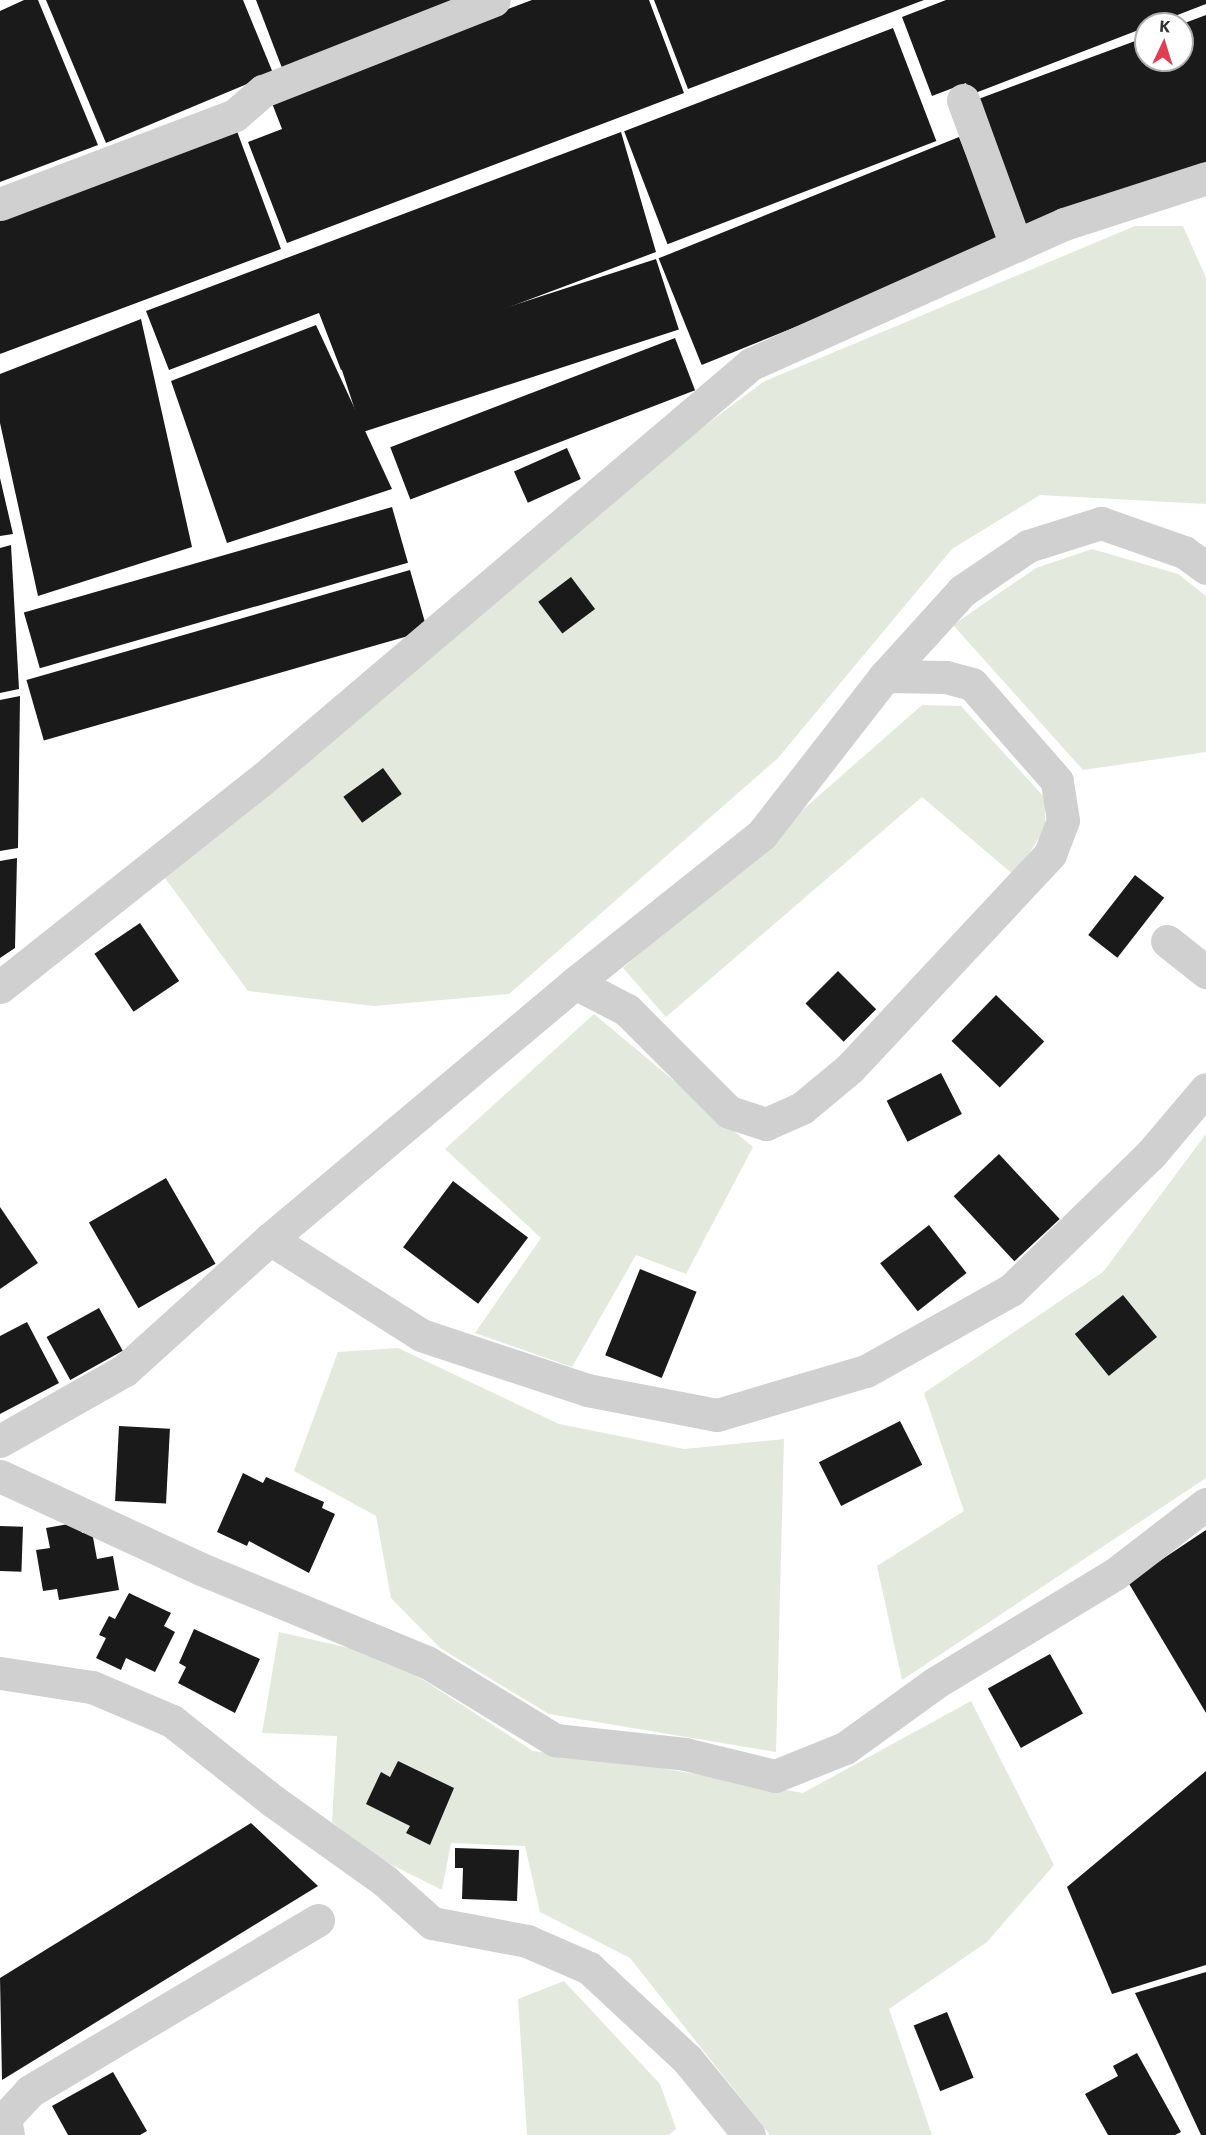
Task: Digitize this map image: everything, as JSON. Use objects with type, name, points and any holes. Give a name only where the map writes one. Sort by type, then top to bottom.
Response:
[{"type":"street","points":[[0,204],[235,115],[263,92],[494,0]]},
{"type":"street","points":[[963,99],[1016,246]]},
{"type":"street","points":[[0,987],[259,783],[751,364],[1064,224],[1206,178]]},
{"type":"street","points":[[0,1440],[125,1370],[270,1239],[575,983],[762,834],[885,676],[962,591],[1028,546],[1101,523],[1184,552],[1206,568]]},
{"type":"street","points":[[575,983],[627,1010],[729,1112],[766,1124],[802,1108],[850,1068],[1050,854],[1064,820],[1057,781],[972,684],[945,677],[885,676]]},
{"type":"street","points":[[1167,941],[1206,972]]},
{"type":"street","points":[[270,1239],[421,1335],[587,1390],[717,1415],[866,1371],[1011,1290],[1151,1154],[1206,1089]]},
{"type":"street","points":[[0,1476],[201,1569],[427,1662],[555,1740],[685,1754],[775,1776],[845,1748],[935,1683],[1115,1574],[1206,1504]]},
{"type":"street","points":[[0,1673],[92,1687],[171,1721],[273,1801],[385,1881],[432,1923],[527,1941],[589,1968],[687,2059],[749,2135]]},
{"type":"street","points":[[8,2135],[5,2118],[30,2091],[318,1920]]},
{"type":"shaded area","points":[[1135,226],[1183,226],[1206,278],[1206,504],[1040,495],[952,549],[778,758],[509,994],[374,1006],[248,991],[165,878],[653,465],[763,382]]},
{"type":"shaded area","points":[[1092,549],[1178,574],[1206,596],[1206,752],[1083,770],[953,625],[1036,568]]},
{"type":"shaded area","points":[[922,705],[961,706],[1045,798],[1045,828],[1015,876],[922,797],[666,1017],[623,968]]},
{"type":"shaded area","points":[[594,1014],[753,1147],[686,1274],[636,1255],[572,1367],[475,1333],[541,1238],[445,1149]]},
{"type":"shaded area","points":[[1206,1134],[1206,1478],[902,1680],[877,1566],[964,1511],[924,1393],[1103,1272]]},
{"type":"shaded area","points":[[398,1348],[559,1424],[684,1449],[784,1439],[776,1752],[549,1714],[440,1648],[391,1598],[376,1516],[294,1471],[338,1352]]},
{"type":"shaded area","points":[[279,1632],[388,1657],[533,1751],[649,1766],[803,1793],[971,1701],[1054,1865],[987,1942],[889,2009],[932,2135],[770,2135],[630,1958],[540,1912],[525,1846],[451,1843],[442,1890],[372,1855],[332,1822],[337,1736],[262,1733]]},
{"type":"shaded area","points":[[564,1981],[660,2084],[676,2129],[669,2135],[527,2135],[518,1999]]},
{"type":"building","points":[[24,0],[38,0],[98,145],[0,182],[0,11]]},
{"type":"building","points":[[46,0],[243,0],[273,73],[106,143]]},
{"type":"building","points":[[256,0],[458,0],[282,68]]},
{"type":"building","points":[[532,0],[649,0],[684,93],[287,243],[248,142],[282,129],[270,98]]},
{"type":"building","points":[[654,0],[924,0],[688,89]]},
{"type":"building","points":[[946,0],[1206,0],[1206,4],[1185,12],[1134,12],[1134,32],[970,95],[966,83],[932,96],[902,17]]},
{"type":"building","points":[[1206,15],[1206,162],[1021,230],[973,101],[1134,41],[1134,72],[1194,72],[1194,20]]},
{"type":"building","points":[[893,28],[936,141],[667,244],[624,131]]},
{"type":"building","points":[[235,126],[281,249],[0,354],[0,214]]},
{"type":"building","points":[[621,132],[656,252],[341,370],[319,313],[169,370],[146,311]]},
{"type":"building","points":[[959,137],[1002,244],[702,365],[659,258]]},
{"type":"building","points":[[656,259],[679,329],[362,432],[339,362]]},
{"type":"building","points":[[141,319],[192,547],[38,596],[0,423],[0,374]]},
{"type":"building","points":[[316,325],[392,489],[227,543],[171,381]]},
{"type":"building","points":[[675,338],[695,390],[410,500],[390,447]]},
{"type":"building","points":[[567,448],[581,479],[528,503],[514,472]]},
{"type":"building","points":[[0,478],[13,534],[0,536]]},
{"type":"building","points":[[392,507],[408,563],[40,668],[24,613]]},
{"type":"building","points":[[11,545],[19,689],[0,693],[0,548]]},
{"type":"building","points":[[410,570],[427,631],[44,741],[26,680]]},
{"type":"building","points":[[571,577],[595,609],[562,634],[538,602]]},
{"type":"building","points":[[20,696],[18,848],[0,851],[0,700]]},
{"type":"building","points":[[383,768],[402,794],[362,823],[343,797]]},
{"type":"building","points":[[17,858],[15,948],[0,958],[0,861]]},
{"type":"building","points":[[1135,875],[1164,898],[1117,958],[1088,935]]},
{"type":"building","points":[[140,923],[179,981],[134,1012],[94,954]]},
{"type":"building","points":[[838,971],[876,1009],[844,1042],[805,1004]]},
{"type":"building","points":[[996,995],[1044,1042],[1000,1088],[952,1041]]},
{"type":"building","points":[[941,1073],[962,1114],[908,1142],[887,1101]]},
{"type":"building","points":[[999,1154],[1060,1219],[1014,1261],[954,1196]]},
{"type":"building","points":[[166,1178],[216,1264],[138,1308],[89,1222]]},
{"type":"building","points":[[453,1181],[528,1238],[478,1304],[403,1247]]},
{"type":"building","points":[[0,1207],[38,1263],[0,1289]]},
{"type":"building","points":[[929,1225],[967,1273],[918,1311],[880,1263]]},
{"type":"building","points":[[640,1269],[697,1292],[662,1378],[605,1355]]},
{"type":"building","points":[[1123,1295],[1157,1337],[1109,1376],[1075,1334]]},
{"type":"building","points":[[99,1308],[123,1351],[70,1380],[47,1337]]},
{"type":"building","points":[[27,1322],[59,1383],[0,1414],[0,1336]]},
{"type":"building","points":[[900,1421],[922,1465],[841,1506],[819,1462]]},
{"type":"building","points":[[119,1426],[170,1429],[166,1504],[115,1501]]},
{"type":"building","points":[[243,1473],[263,1483],[266,1477],[324,1502],[322,1508],[335,1514],[309,1573],[249,1541],[247,1546],[217,1532]]},
{"type":"building","points":[[80,1522],[82,1533],[92,1532],[97,1559],[113,1556],[119,1590],[59,1600],[57,1589],[43,1591],[36,1550],[50,1548],[46,1528]]},
{"type":"building","points":[[0,1526],[23,1527],[21,1572],[0,1571]]},
{"type":"building","points":[[1206,1530],[1206,1713],[1128,1582]]},
{"type":"building","points":[[129,1593],[171,1613],[164,1626],[175,1632],[155,1672],[126,1658],[121,1670],[96,1658],[106,1638],[99,1635],[109,1616],[115,1619]]},
{"type":"building","points":[[194,1629],[260,1659],[235,1713],[178,1683],[186,1667],[179,1663]]},
{"type":"building","points":[[1050,1654],[1083,1713],[1021,1748],[988,1688]]},
{"type":"building","points":[[398,1761],[454,1788],[430,1845],[406,1833],[410,1826],[366,1804],[381,1772],[390,1777]]},
{"type":"building","points":[[1206,1771],[1206,1965],[1112,1994],[1067,1887]]},
{"type":"building","points":[[251,1823],[318,1886],[2,2080],[0,1978]]},
{"type":"building","points":[[455,1848],[519,1850],[517,1901],[462,1899],[463,1868],[455,1868]]},
{"type":"building","points":[[1206,1972],[1206,2135],[1201,2135],[1135,1993]]},
{"type":"building","points":[[947,2012],[974,2078],[940,2091],[914,2025]]},
{"type":"building","points":[[1137,2053],[1181,2132],[1175,2135],[1108,2135],[1085,2094],[1118,2076],[1113,2066]]},
{"type":"building","points":[[113,2072],[147,2131],[140,2135],[68,2135],[52,2106]]}]
